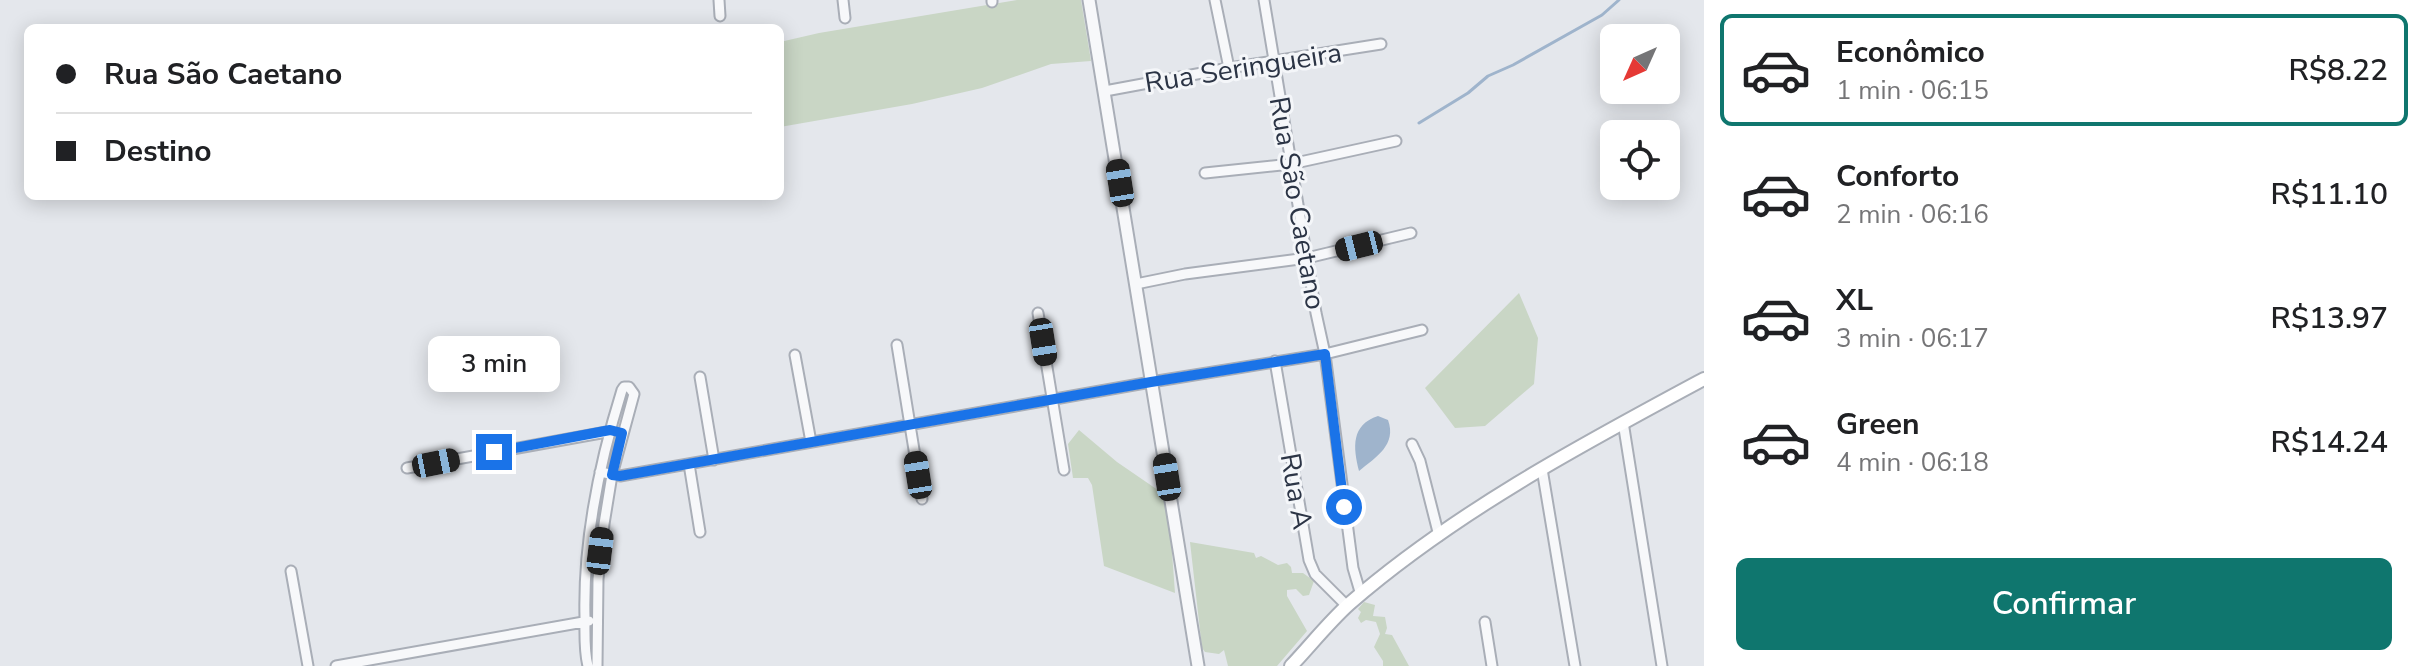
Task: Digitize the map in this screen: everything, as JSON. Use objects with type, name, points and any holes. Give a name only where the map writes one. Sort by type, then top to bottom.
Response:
[{"type":"main road","points":[[1291,666],[1347,606],[1439,536],[1542,469],[1704,379]]},
{"type":"street","points":[[719,0],[720,16]]},
{"type":"street","points":[[843,0],[845,18]]},
{"type":"street","points":[[1089,0],[1198,666]]},
{"type":"street","points":[[1215,0],[1229,68]]},
{"type":"street","name":"Rua São Caetano","points":[[1264,0],[1325,354],[1348,538],[1361,595]]},
{"type":"street","name":"Rua Seringueira","points":[[1105,91],[1381,44]]},
{"type":"street","points":[[1205,173],[1291,164],[1396,141]]},
{"type":"street","points":[[1136,284],[1185,274],[1307,258],[1411,233]]},
{"type":"street","points":[[1038,313],[1064,470]]},
{"type":"street","points":[[600,472],[620,476],[714,460],[1325,354],[1422,330]]},
{"type":"street","points":[[897,345],[922,499]]},
{"type":"street","points":[[795,355],[811,442]]},
{"type":"street","name":"Rua A","points":[[1275,361],[1309,560],[1315,574],[1347,606]]},
{"type":"street","points":[[700,377],[714,460]]},
{"type":"street","points":[[588,666],[585,621],[588,550],[610,430],[622,390],[629,387],[634,394],[612,475],[600,551],[597,666]]},
{"type":"street","points":[[1623,422],[1662,666]]},
{"type":"street","points":[[407,468],[610,430],[622,433]]},
{"type":"street","points":[[1412,444],[1420,461],[1439,536]]},
{"type":"street","points":[[689,464],[700,532]]},
{"type":"street","points":[[1542,469],[1575,666]]},
{"type":"street","points":[[291,571],[308,666]]},
{"type":"street","points":[[336,666],[585,621],[598,622]]},
{"type":"street","points":[[1485,622],[1492,666]]},
{"type":"green space","points":[[1017,0],[1081,0],[1091,61],[1051,64],[982,88],[912,104],[784,126],[784,41]]},
{"type":"green space","points":[[1519,293],[1538,338],[1534,384],[1485,426],[1455,428],[1425,388]]},
{"type":"green space","points":[[1079,430],[1117,462],[1168,497],[1175,593],[1104,566],[1092,485],[1088,478],[1073,478],[1068,444]]},
{"type":"green space","points":[[1190,542],[1254,553],[1256,558],[1261,556],[1278,565],[1287,563],[1292,573],[1303,573],[1314,581],[1309,595],[1303,596],[1296,589],[1287,590],[1287,596],[1307,631],[1277,666],[1228,666],[1224,650],[1219,654],[1205,652],[1202,648]]},
{"type":"green space","points":[[1364,602],[1375,605],[1373,616],[1385,617],[1385,634],[1392,635],[1409,666],[1383,666],[1374,647],[1380,634],[1376,622],[1366,620],[1361,623],[1358,618],[1361,612],[1358,609]]},
{"type":"water","points":[[1378,416],[1388,420],[1390,437],[1383,450],[1359,471],[1356,438],[1363,425]]},
{"type":"waterway","points":[[1419,123],[1468,93],[1488,76],[1602,15],[1619,0]]},
{"type":"route","points":[[494,452],[610,430],[622,433],[612,475],[620,476],[1325,354],[1344,507]]}]
